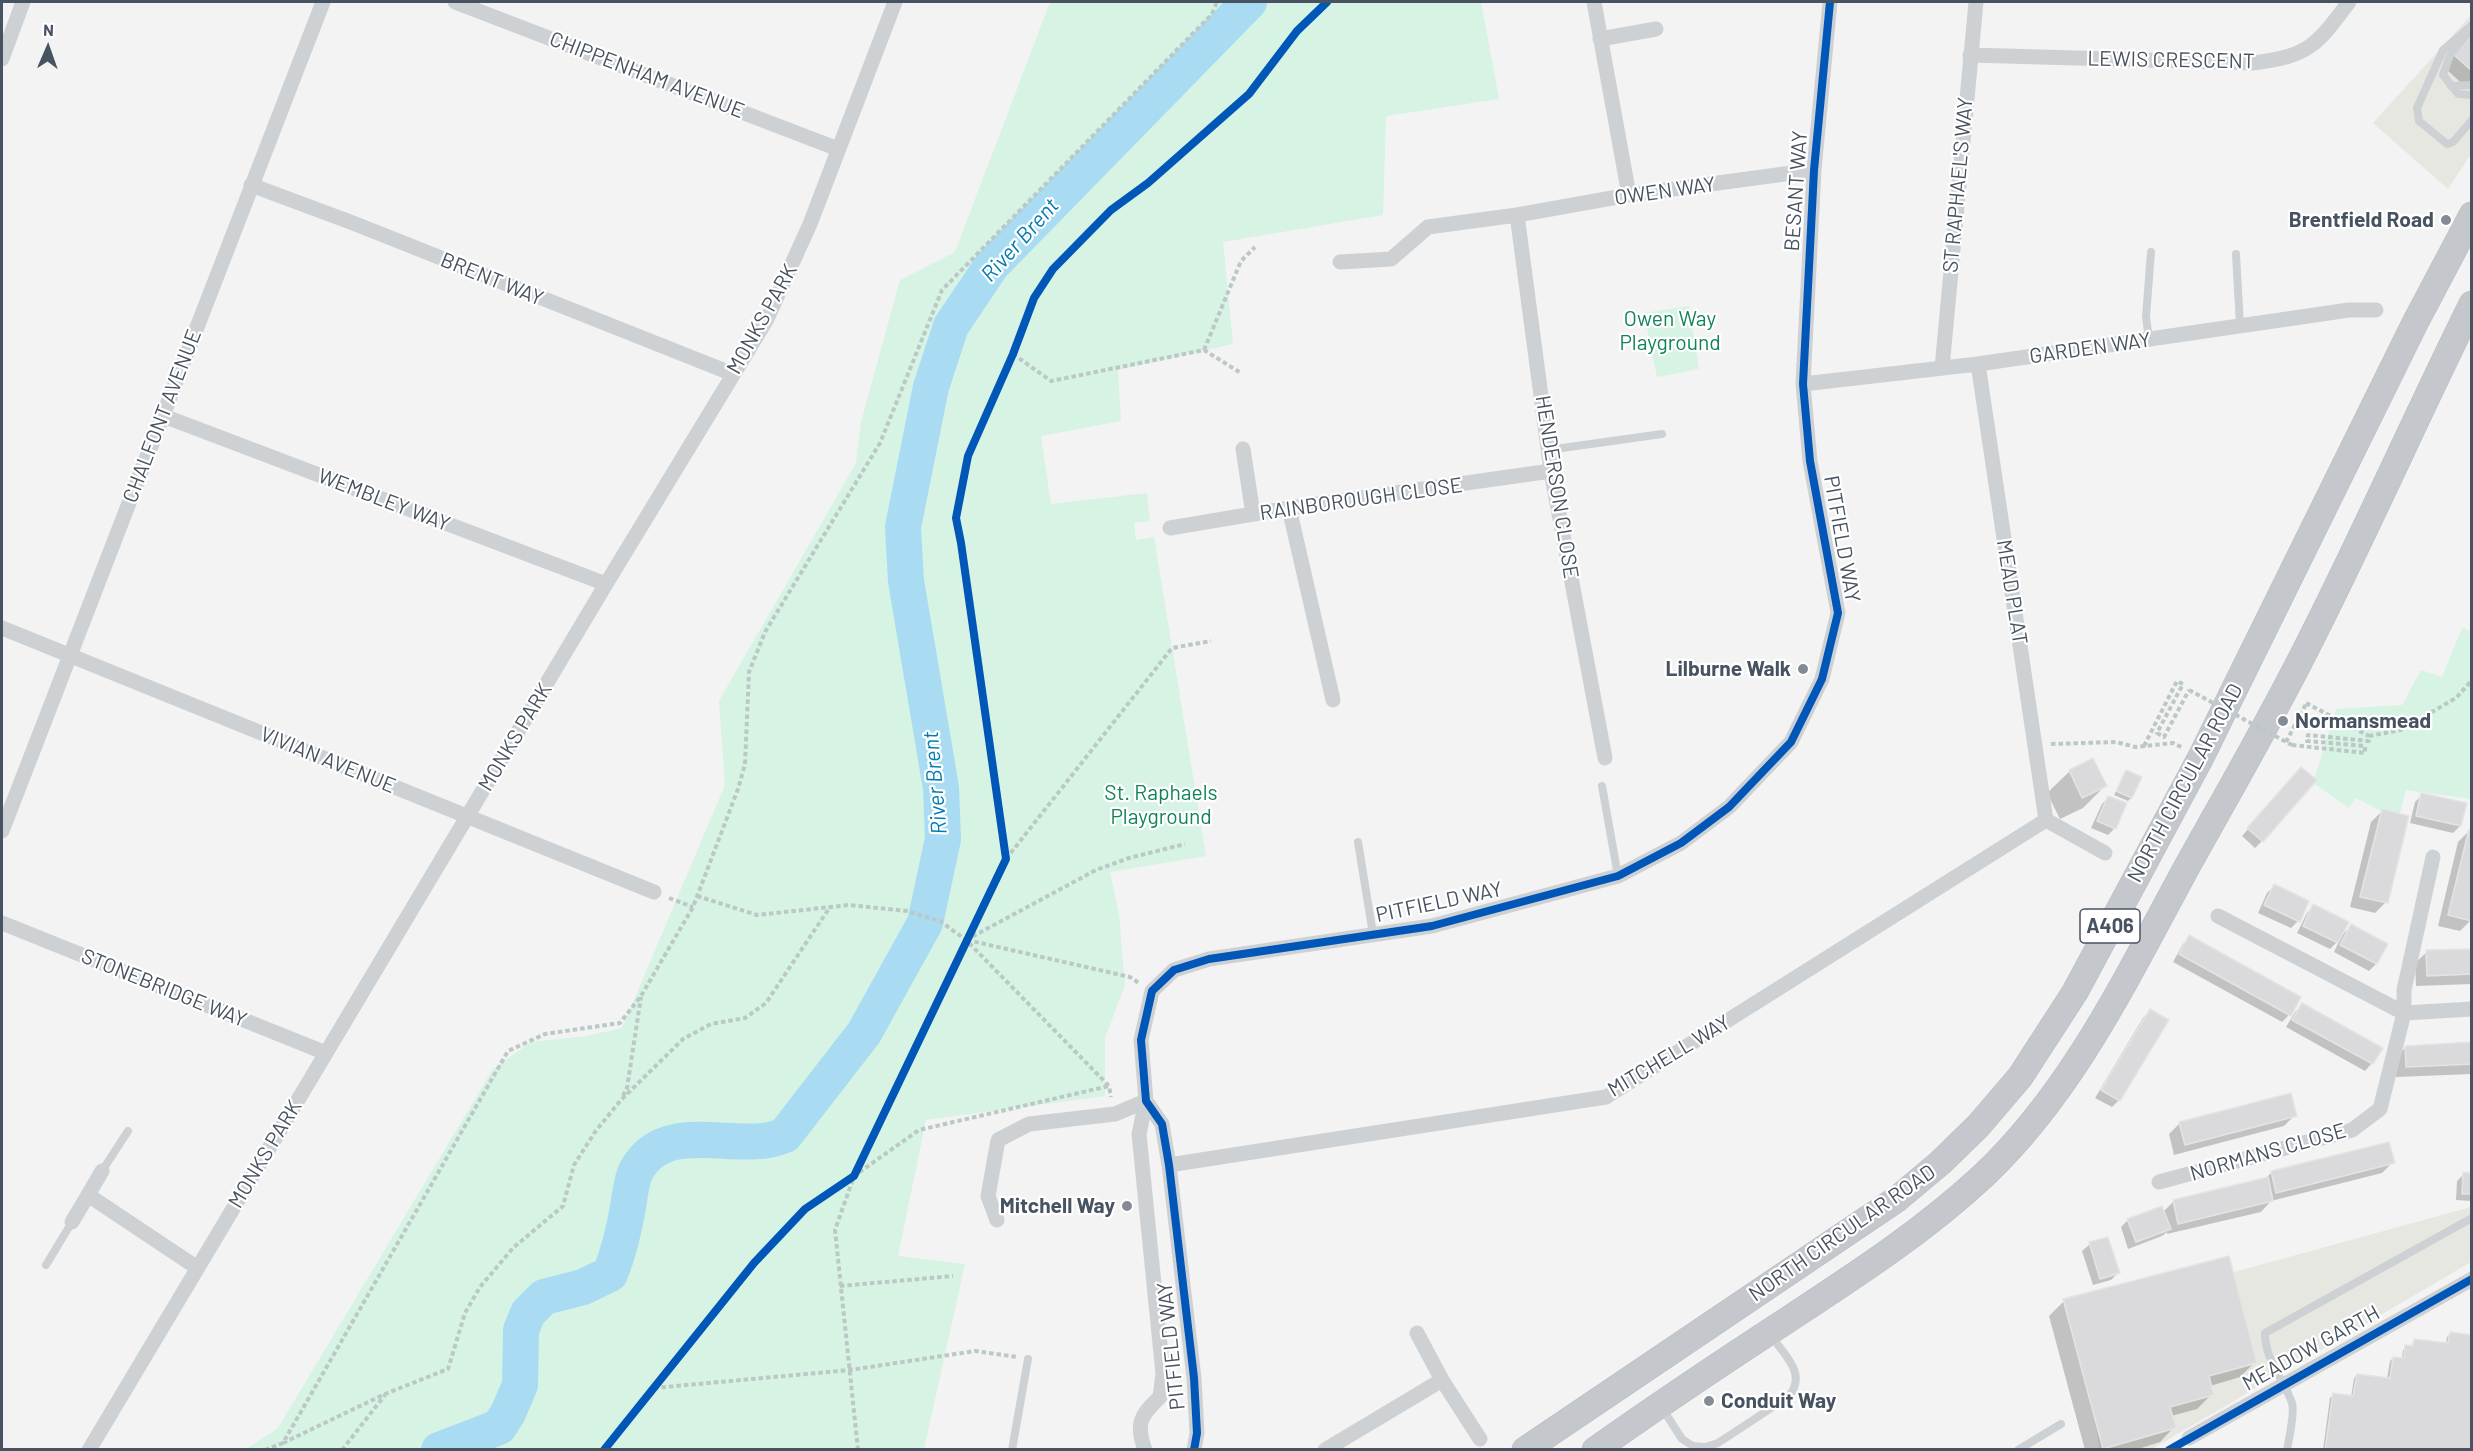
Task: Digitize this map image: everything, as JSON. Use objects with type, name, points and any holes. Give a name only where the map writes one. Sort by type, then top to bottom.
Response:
[{"type":"highway","name":"NORTH CIRCULAR ROAD","points":[[1525,1449],[1897,1199],[1941,1163],[1978,1126],[2020,1077],[2075,992],[2202,757],[2415,323],[2472,215]]},
{"type":"highway","name":"NORTH CIRCULAR ROAD","points":[[1595,1449],[1874,1263],[1931,1222],[1985,1174],[2022,1134],[2065,1081],[2127,977],[2307,647],[2472,304]]},
{"type":"street","points":[[2,59],[23,2]]},
{"type":"street","name":"CHALFONT AVENUE","points":[[2,831],[322,2]]},
{"type":"street","name":"CHIPPENHAM AVENUE","points":[[455,2],[838,149]]},
{"type":"street","name":"MONKS PARK","points":[[88,1449],[767,319],[791,270],[895,2]]},
{"type":"street","points":[[1594,2],[1629,195]]},
{"type":"street","name":"BESANT WAY","points":[[1803,384],[1814,170],[1830,2]]},
{"type":"street","name":"ST RAPHAEL'S WAY","points":[[1942,368],[1976,2]]},
{"type":"street","name":"LEWIS CRESCENT","points":[[1970,55],[2253,63],[2285,59],[2308,50],[2328,30],[2349,2]]},
{"type":"street","points":[[1600,39],[1656,29]]},
{"type":"street","name":"OWEN WAY","points":[[1340,262],[1391,259],[1428,227],[1517,215],[1629,195],[1814,170]]},
{"type":"street","name":"BRENT WAY","points":[[251,185],[353,223],[733,374]]},
{"type":"street","name":"HENDERSON CLOSE","points":[[1517,215],[1551,471],[1605,758]]},
{"type":"street","name":"GARDEN WAY","points":[[1803,384],[1978,364],[2349,310],[2376,310]]},
{"type":"street","name":"MEAD PLAT","points":[[1978,364],[2046,820]]},
{"type":"street","name":"PITFIELD WAY","points":[[1145,1449],[1140,1436],[1140,1424],[1146,1410],[1160,1397],[1162,1374],[1140,1134],[1146,1101],[1141,1040],[1152,991],[1174,970],[1209,958],[1432,926],[1618,876],[1681,843],[1729,807],[1791,742],[1822,679],[1838,613],[1810,460],[1803,384]]},
{"type":"street","name":"WEMBLEY WAY","points":[[161,416],[606,584]]},
{"type":"street","points":[[1243,449],[1253,514]]},
{"type":"street","name":"RAINBOROUGH CLOSE","points":[[1170,528],[1289,508],[1551,471]]},
{"type":"street","points":[[1289,508],[1333,700]]},
{"type":"street","name":"VIVIAN AVENUE","points":[[2,628],[654,892]]},
{"type":"street","points":[[2046,820],[2105,853]]},
{"type":"street","name":"MITCHELL WAY","points":[[1169,1165],[1606,1097],[2046,820]]},
{"type":"street","name":"NORMANS CLOSE","points":[[2159,1182],[2352,1130],[2380,1109],[2404,1013],[2404,990],[2433,856]]},
{"type":"street","points":[[2218,916],[2404,1013],[2472,1009]]},
{"type":"street","name":"STONEBRIDGE WAY","points":[[2,922],[326,1053]]},
{"type":"street","points":[[997,1220],[988,1196],[998,1140],[1029,1124],[1115,1114],[1146,1101]]},
{"type":"street","name":"PITFIELD WAY","points":[[1146,1101],[1162,1124],[1169,1165],[1194,1378],[1197,1433],[1194,1449]]},
{"type":"street","points":[[72,1222],[102,1171]]},
{"type":"street","points":[[88,1195],[196,1267]]},
{"type":"street","name":"MEADOW GARTH","points":[[2189,1438],[2472,1279]]},
{"type":"street","points":[[1417,1333],[1442,1380],[1480,1439]]},
{"type":"street","points":[[1325,1449],[1442,1380]]},
{"type":"lane","points":[[2472,25],[2444,50],[2417,108],[2419,122],[2446,144],[2453,142],[2472,120]]},
{"type":"lane","points":[[2472,30],[2450,55],[2443,75],[2458,94],[2472,95]]},
{"type":"lane","points":[[2451,86],[2472,85]]},
{"type":"lane","points":[[2149,339],[2146,317],[2151,252]]},
{"type":"lane","points":[[2236,254],[2240,326]]},
{"type":"lane","points":[[1548,450],[1662,434]]},
{"type":"lane","points":[[1602,786],[1618,876]]},
{"type":"lane","points":[[1358,842],[1373,934]]},
{"type":"lane","points":[[102,1171],[128,1131]]},
{"type":"lane","points":[[2287,1449],[2293,1405],[2284,1384],[2273,1367],[2265,1334],[2472,1218]]},
{"type":"lane","points":[[46,1265],[72,1222]]},
{"type":"lane","points":[[1660,1404],[1682,1438],[1694,1446],[1705,1447],[1718,1443],[1788,1397],[1795,1389],[1797,1377],[1793,1366],[1768,1333]]},
{"type":"lane","points":[[1012,1449],[1028,1359]]},
{"type":"lane","points":[[2018,1449],[2061,1424]]},
{"type":"lane","name":"MEADOW GARTH","points":[[2169,1449],[2189,1438]]},
{"type":"path","points":[[284,1443],[508,1051],[545,1034],[620,1023],[641,996],[693,907],[745,765],[749,672],[765,632],[880,443],[942,290],[1212,14],[1217,2]]},
{"type":"path","points":[[1204,350],[1241,261],[1255,247]]},
{"type":"path","points":[[1008,364],[1016,345]]},
{"type":"path","points":[[1013,354],[1051,381],[1204,350],[1241,373]]},
{"type":"path","points":[[1001,869],[1006,859],[1172,648],[1211,641]]},
{"type":"path","points":[[2286,742],[2304,702],[2369,736],[2401,730],[2456,698],[2472,680]]},
{"type":"path","points":[[2144,746],[2177,681],[2183,684],[2157,733],[2164,737],[2189,690],[2292,745],[2365,753],[2365,746],[2307,741],[2308,735],[2368,741],[2369,736]]},
{"type":"path","points":[[2036,744],[2116,742],[2135,747],[2173,743],[2181,747]]},
{"type":"path","points":[[966,940],[1096,870],[1129,858],[1185,844]]},
{"type":"path","points":[[1004,847],[1006,859]]},
{"type":"path","points":[[654,892],[693,907]]},
{"type":"path","points":[[696,896],[757,915],[849,905],[907,911],[940,921],[966,940],[1109,1086],[919,1130],[844,1183]]},
{"type":"path","points":[[265,1449],[284,1443],[385,1394],[448,1369],[465,1313],[480,1287],[513,1248],[563,1206],[574,1165],[595,1132],[620,1101],[683,1039],[711,1024],[745,1018],[766,1003],[830,907]]},
{"type":"path","points":[[961,950],[971,929]]},
{"type":"path","points":[[966,940],[1130,977],[1152,991]]},
{"type":"path","points":[[620,1101],[627,1088],[641,996]]},
{"type":"path","points":[[858,1449],[835,1230],[864,1155]]},
{"type":"path","points":[[840,1286],[953,1276]]},
{"type":"path","points":[[654,1388],[850,1370],[975,1351],[1028,1359]]},
{"type":"path","points":[[647,1397],[662,1379]]},
{"type":"path","points":[[342,1449],[385,1394]]},
{"type":"shaded area","points":[[2471,15],[2471,154],[2448,189],[2373,123]]},
{"type":"shaded area","points":[[2471,1207],[2471,1262],[2152,1449],[2099,1449],[2081,1314]]},
{"type":"green space","name":"St. Raphaels Playground","points":[[1050,2],[1481,2],[1499,99],[1386,116],[1383,215],[1223,242],[1233,344],[1118,370],[1121,421],[1041,436],[1051,504],[1147,493],[1150,521],[1134,523],[1136,540],[1154,537],[1206,856],[1110,872],[1119,915],[1125,985],[1105,1038],[1105,1096],[926,1120],[898,1256],[965,1264],[924,1449],[246,1449],[278,1428],[493,1069],[531,1042],[586,1036],[622,1028],[725,785],[719,701],[856,463],[861,422],[900,280],[955,252]]},
{"type":"green space","name":"Owen Way Playground","points":[[1689,306],[1699,369],[1657,377],[1644,313]]},
{"type":"green space","points":[[2462,628],[2471,631],[2471,799],[2406,790],[2398,820],[2356,798],[2349,808],[2313,783],[2336,709],[2402,705],[2421,670],[2442,677]]},
{"type":"building","points":[[2472,36],[2472,71],[2454,55]]},
{"type":"building","points":[[2093,758],[2107,786],[2082,798],[2069,770]]},
{"type":"building","points":[[2301,767],[2317,780],[2263,842],[2247,828]]},
{"type":"building","points":[[2126,770],[2142,777],[2132,798],[2116,791]]},
{"type":"building","points":[[2421,793],[2467,803],[2461,826],[2416,816]]},
{"type":"building","points":[[2108,796],[2127,803],[2116,829],[2097,821]]},
{"type":"building","points":[[2382,809],[2409,816],[2388,903],[2360,897]]},
{"type":"building","points":[[2469,829],[2472,830],[2472,921],[2448,915]]},
{"type":"building","points":[[2274,884],[2309,901],[2300,922],[2264,905]]},
{"type":"building","points":[[2313,904],[2349,922],[2338,943],[2303,926]]},
{"type":"building","points":[[2351,924],[2388,944],[2377,964],[2340,945]]},
{"type":"building","points":[[2189,935],[2301,997],[2291,1016],[2179,954]]},
{"type":"building","points":[[2472,949],[2472,974],[2427,976],[2426,950]]},
{"type":"building","points":[[2302,1003],[2383,1048],[2373,1064],[2292,1020]]},
{"type":"building","points":[[2150,1009],[2169,1020],[2120,1101],[2101,1090]]},
{"type":"building","points":[[2472,1042],[2472,1064],[2406,1067],[2405,1046]]},
{"type":"building","points":[[2291,1093],[2297,1116],[2185,1145],[2179,1122]]},
{"type":"building","points":[[2389,1142],[2395,1163],[2276,1193],[2271,1171]]},
{"type":"building","points":[[2463,1172],[2472,1173],[2472,1194],[2462,1194]]},
{"type":"building","points":[[2268,1177],[2273,1201],[2178,1224],[2173,1200]]},
{"type":"building","points":[[2162,1206],[2171,1229],[2136,1242],[2127,1219]]},
{"type":"building","points":[[2108,1237],[2120,1273],[2100,1279],[2089,1242]]},
{"type":"building","points":[[2229,1256],[2257,1363],[2209,1376],[2214,1395],[2170,1407],[2176,1428],[2103,1449],[2063,1299]]},
{"type":"building","points":[[2450,1332],[2472,1335],[2472,1450],[2325,1450],[2333,1393],[2353,1396],[2357,1374],[2390,1378],[2393,1357],[2404,1358],[2405,1345],[2413,1346],[2414,1339],[2448,1343]]},
{"type":"waterway","name":"River Brent","points":[[439,1450],[499,1427],[520,1385],[521,1330],[528,1313],[544,1297],[583,1287],[610,1274],[621,1241],[634,1175],[649,1154],[666,1145],[684,1141],[747,1142],[785,1135],[864,1033],[925,923],[943,839],[941,788],[906,581],[903,527],[931,387],[951,326],[992,265],[1249,2]]},
{"type":"cycle path","points":[[604,1450],[754,1263],[805,1209],[854,1176],[1006,859],[956,518],[968,456],[1013,354],[1034,298],[1053,269],[1111,210],[1148,183],[1249,94],[1297,31],[1327,2]]},
{"type":"cycle path","points":[[1194,1450],[1197,1433],[1194,1378],[1169,1165],[1162,1124],[1146,1101],[1141,1040],[1152,991],[1174,970],[1209,959],[1432,926],[1618,876],[1681,843],[1729,807],[1791,742],[1822,679],[1838,613],[1810,461],[1803,384],[1814,170],[1830,2]]},
{"type":"cycle path","points":[[2169,1450],[2472,1279]]},
{"type":"place","name":"Brentfield Road","points":[[2446,220]]},
{"type":"place","name":"Lilburne Walk","points":[[1803,669]]},
{"type":"place","name":"Normansmead","points":[[2283,721]]},
{"type":"place","name":"Mitchell Way","points":[[1127,1206]]},
{"type":"place","name":"Conduit Way","points":[[1709,1401]]}]
